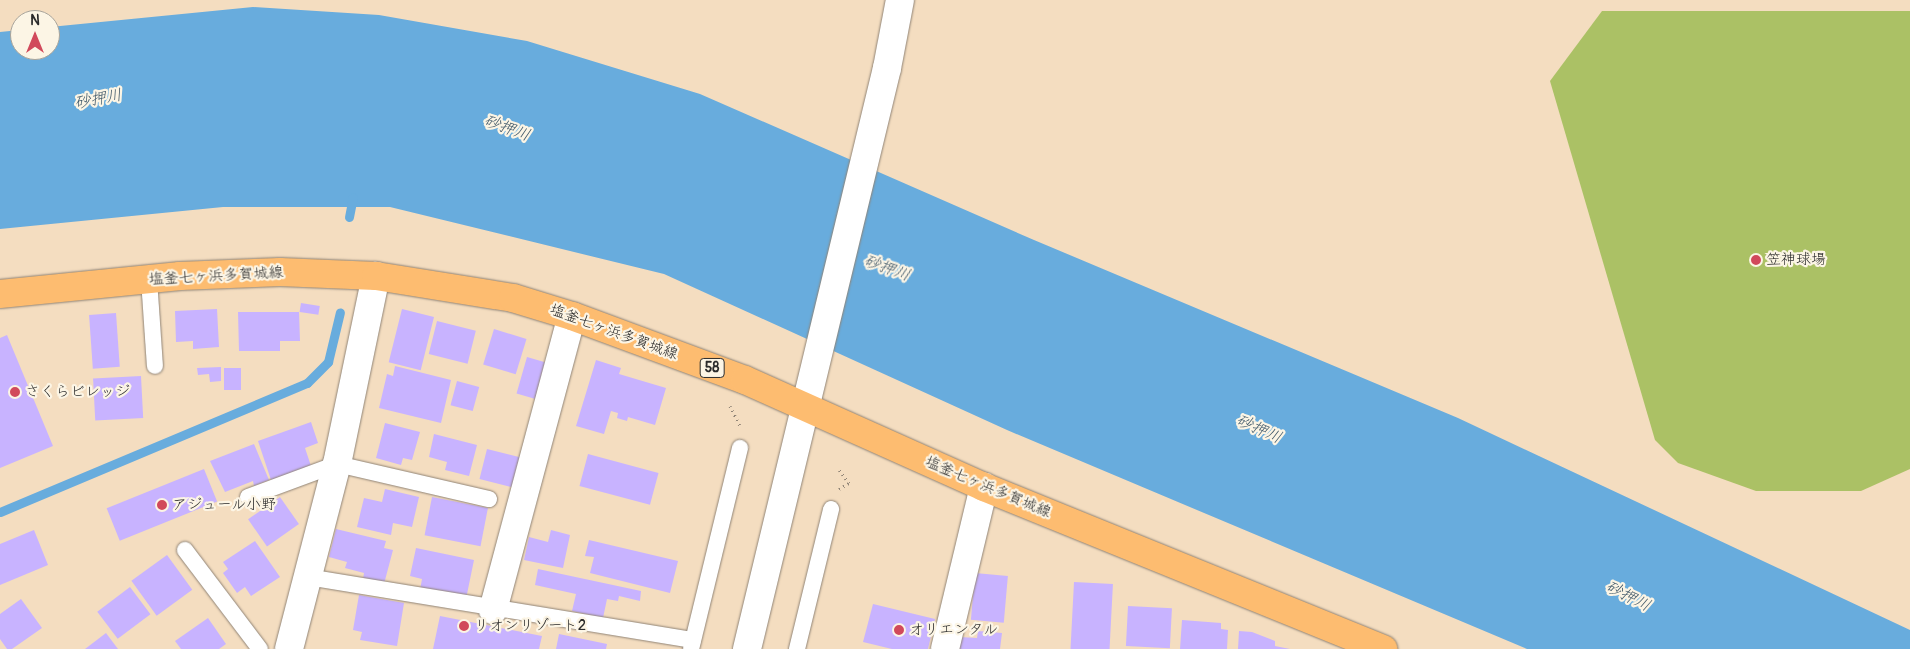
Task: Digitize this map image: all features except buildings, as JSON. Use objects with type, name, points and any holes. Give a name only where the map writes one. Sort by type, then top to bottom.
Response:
[{"type":"main road","name":"塩釜七ヶ浜多賀城線","points":[[0,294],[148,279],[280,272],[376,276],[513,298],[572,316],[745,380],[984,487],[1383,649]]},
{"type":"street","points":[[748,649],[804,406],[870,137],[900,0]]},
{"type":"street","points":[[289,649],[337,464],[376,276]]},
{"type":"street","points":[[493,610],[572,316]]},
{"type":"street","points":[[945,649],[984,487]]},
{"type":"lane","points":[[148,279],[155,366]]},
{"type":"lane","points":[[307,577],[692,645],[740,448]]},
{"type":"lane","points":[[248,496],[337,464],[489,499]]},
{"type":"lane","points":[[797,649],[831,509]]},
{"type":"lane","points":[[185,550],[260,649]]},
{"type":"path","points":[[839,469],[845,478]]},
{"type":"green space","name":"笠神球場","points":[[1602,11],[1910,11],[1910,469],[1861,491],[1756,491],[1678,463],[1655,440],[1550,81]]},
{"type":"water","name":"砂押川","points":[[253,7],[379,15],[527,41],[700,94],[1034,240],[1458,418],[1910,630],[1910,649],[1527,649],[1007,430],[664,274],[390,207],[223,207],[0,229],[0,32],[10,31],[10,60],[60,60],[60,26]]},
{"type":"waterway","points":[[349,217],[353,197]]},
{"type":"waterway","points":[[0,512],[307,383],[328,362],[340,312]]},
{"type":"place","name":"笠神球場","points":[[1756,260]]},
{"type":"place","name":"さくらビレッジ","points":[[15,392]]},
{"type":"place","name":"アジュール小野","points":[[162,505]]},
{"type":"place","name":"リオンリゾート2","points":[[464,626]]},
{"type":"place","name":"オリエンタル","points":[[899,630]]}]
